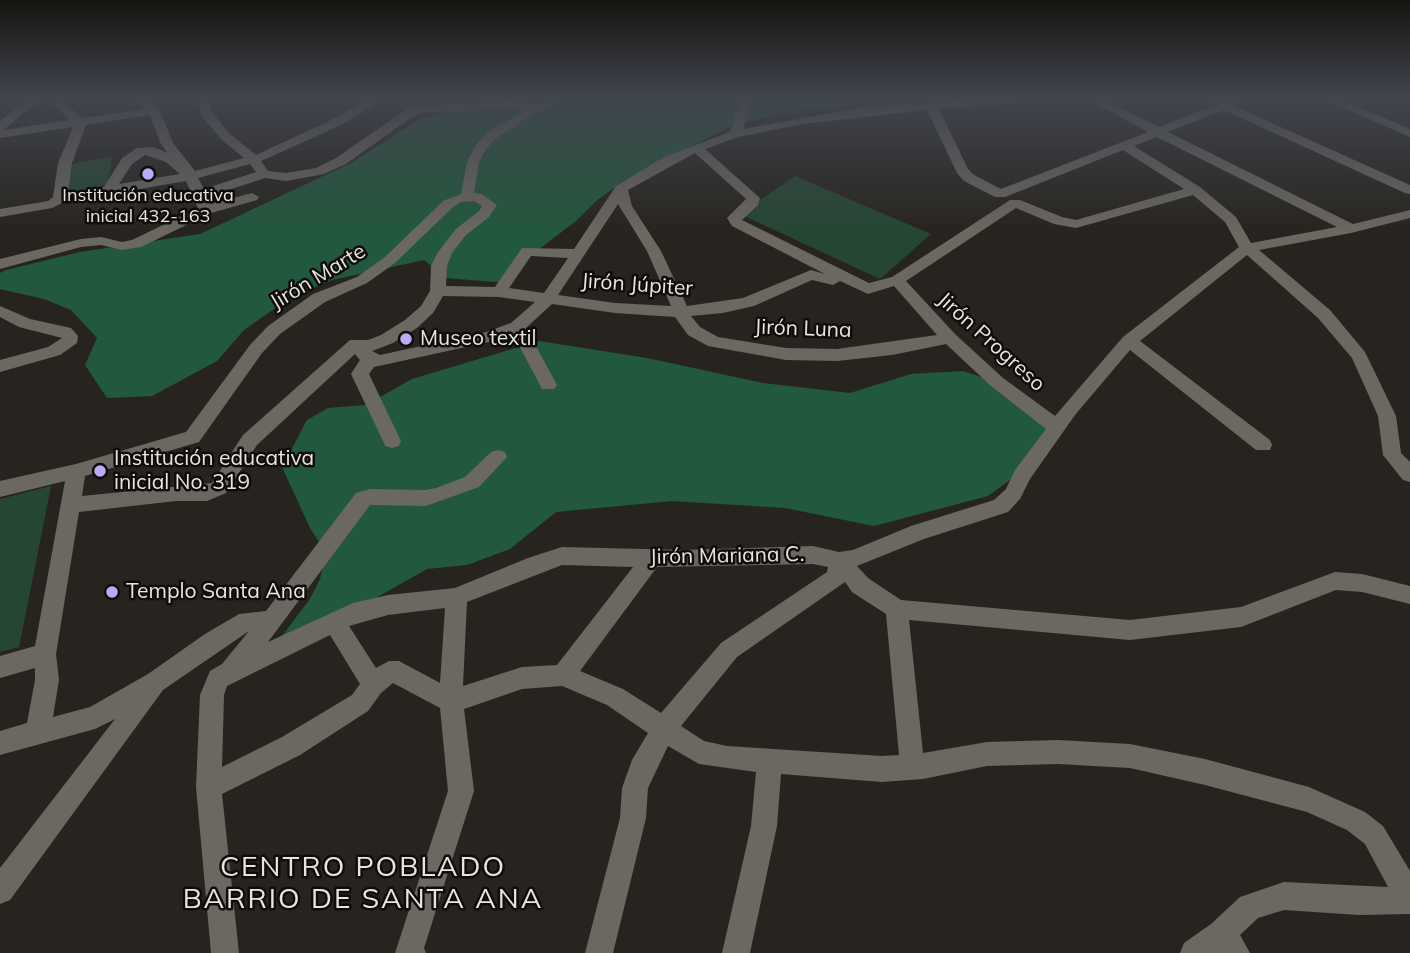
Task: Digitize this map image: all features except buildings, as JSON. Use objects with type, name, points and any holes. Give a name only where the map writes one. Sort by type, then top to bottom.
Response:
[{"type":"street","points":[[60,199],[65,163],[73,142]]},
{"type":"street","points":[[166,142],[187,167],[206,210]]},
{"type":"street","points":[[235,142],[253,159],[264,174]]},
{"type":"street","points":[[0,213],[52,204],[60,199],[190,176],[278,151],[294,142]]},
{"type":"street","points":[[199,195],[264,174],[286,177],[319,171],[341,161],[367,142]]},
{"type":"street","points":[[70,505],[214,491],[219,488],[250,440],[356,344],[377,344],[411,324],[427,309],[438,290],[439,265],[445,252],[461,232],[484,214],[490,205],[477,197],[467,197],[473,162],[486,142]]},
{"type":"street","points":[[392,441],[360,374],[363,366],[371,361],[489,337],[517,327],[548,299],[621,189],[668,160],[711,142]]},
{"type":"street","points":[[949,142],[962,170],[969,178],[1015,203],[1059,221],[1076,224],[1195,190]]},
{"type":"street","points":[[1000,194],[1131,142]]},
{"type":"street","points":[[1179,142],[1351,229]]},
{"type":"street","points":[[1303,142],[1410,190]]},
{"type":"street","points":[[1124,145],[1195,190],[1231,220],[1247,248],[1324,314],[1359,355],[1387,416],[1392,455],[1410,474]]},
{"type":"street","points":[[696,148],[753,198],[753,202],[734,218],[735,222],[868,289],[897,280],[1015,203]]},
{"type":"street","points":[[109,190],[127,161],[142,152],[153,151],[171,159],[190,176]]},
{"type":"street","name":"Jirón Luna","points":[[621,189],[625,206],[654,251],[685,323],[714,342],[786,354],[837,355],[892,349],[949,338]]},
{"type":"street","points":[[0,264],[81,243],[101,241],[122,246],[136,244],[206,210],[252,197]]},
{"type":"street","name":"Jirón Marte","points":[[0,489],[76,471],[192,437],[205,423],[256,349],[274,330],[318,298],[362,280],[390,260],[447,204],[467,197]]},
{"type":"street","name":"Jirón Mariana C.","points":[[230,671],[353,613],[388,605],[456,597],[535,564],[562,556],[683,559],[813,555],[839,561],[855,558],[918,532],[1001,506],[1013,494],[1022,475],[1056,427],[1129,341],[1247,248],[1351,229],[1410,214]]},
{"type":"street","points":[[499,292],[527,251],[578,254]]},
{"type":"street","name":"Jirón Júpiter","points":[[438,290],[499,292],[615,308],[681,312],[723,308],[748,302],[811,275],[820,275],[853,288],[868,289]]},
{"type":"street","name":"Jirón Progreso","points":[[897,280],[949,338],[997,382],[1056,427]]},
{"type":"street","points":[[0,311],[25,323],[65,332],[70,336],[69,343],[54,351],[0,366]]},
{"type":"street","points":[[517,327],[548,385]]},
{"type":"street","points":[[1129,341],[1263,445]]},
{"type":"street","points":[[356,344],[371,361]]},
{"type":"street","points":[[225,953],[209,787],[212,695],[218,679],[230,671],[268,626],[363,499],[370,496],[426,498],[439,495],[472,482],[498,457]]},
{"type":"street","points":[[38,732],[47,680],[45,654],[76,471]]},
{"type":"street","points":[[563,675],[653,557]]},
{"type":"street","points":[[839,561],[860,585],[897,610],[1130,630],[1241,617],[1335,581],[1362,583],[1410,594]]},
{"type":"street","points":[[599,953],[633,818],[635,788],[641,769],[664,728],[729,650],[830,583],[837,576],[839,561]]},
{"type":"street","points":[[410,953],[461,791],[451,702],[456,597]]},
{"type":"street","points":[[897,610],[912,766]]},
{"type":"street","points":[[0,743],[95,717],[156,682],[213,641],[247,621],[265,620],[268,626]]},
{"type":"street","points":[[334,622],[373,685]]},
{"type":"street","points":[[0,667],[45,654]]},
{"type":"street","points":[[209,787],[291,746],[359,703],[373,685],[389,673],[399,672],[451,702],[522,678],[563,675],[615,697],[699,752],[769,763],[882,769],[987,754],[1058,751],[1130,756],[1205,772],[1309,800],[1356,821],[1374,835],[1410,899],[1359,901],[1284,896],[1250,907],[1228,944],[1194,953]]},
{"type":"street","points":[[0,890],[156,682]]},
{"type":"street","points":[[736,953],[764,826],[769,763]]},
{"type":"green space","points":[[383,142],[699,142],[625,180],[597,200],[576,221],[530,256],[507,283],[446,278],[424,260],[332,280],[291,297],[244,330],[217,361],[152,396],[107,398],[85,365],[97,338],[71,310],[44,299],[0,289],[0,273],[6,270],[80,252],[200,234],[351,163]]},
{"type":"green space","points":[[112,156],[109,184],[67,193],[72,164]]},
{"type":"green space","points":[[795,176],[931,234],[880,279],[740,214]]},
{"type":"green space","points":[[539,341],[647,358],[763,383],[850,393],[911,374],[963,371],[999,383],[1049,420],[1037,460],[988,496],[874,526],[785,508],[672,501],[556,512],[510,549],[467,565],[427,569],[351,612],[279,640],[310,599],[320,579],[326,553],[310,528],[282,467],[307,420],[328,408],[366,405],[412,379]]},
{"type":"green space","points":[[51,486],[19,647],[0,652],[0,499]]},
{"type":"place","name":"Institución educativa inicial 432-163","points":[[148,174]]},
{"type":"place","name":"Museo textil","points":[[406,339]]},
{"type":"place","name":"Institución educativa inicial No. 319","points":[[100,471]]},
{"type":"place","name":"Templo Santa Ana","points":[[112,592]]},
{"type":"district","name":"CENTRO POBLADO BARRIO DE SANTA ANA","points":[[363,884]]}]
